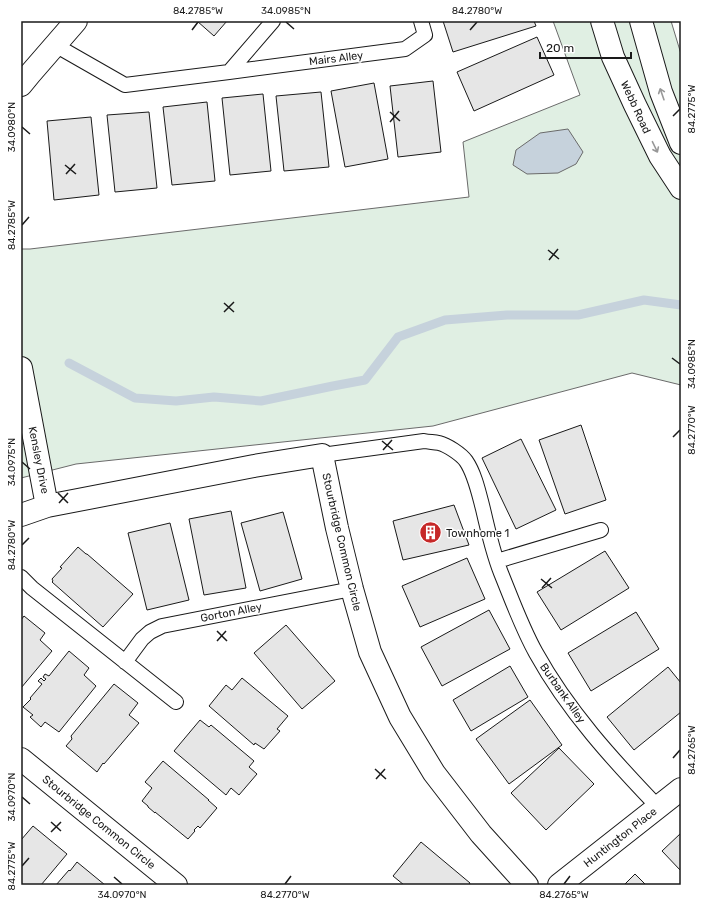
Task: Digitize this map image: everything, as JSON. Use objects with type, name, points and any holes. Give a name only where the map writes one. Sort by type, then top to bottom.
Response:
[{"type":"street","points":[[21,85],[76,21]]},
{"type":"street","name":"Webb Road","points":[[602,21],[614,57],[635,105],[660,156],[681,188]]},
{"type":"street","points":[[641,21],[661,92],[681,143]]},
{"type":"street","name":"Kensley Drive","points":[[21,368],[47,506]]},
{"type":"street","points":[[21,515],[47,506],[254,466],[322,456]]},
{"type":"street","name":"Stourbridge Common Circle","points":[[322,456],[337,528],[370,652],[400,718],[434,773],[476,828],[527,885]]},
{"type":"street","name":"Stourbridge Common Circle","points":[[21,759],[176,885]]},
{"type":"street","name":"Huntington Place","points":[[559,885],[681,788]]},
{"type":"lane","points":[[229,72],[273,21]]},
{"type":"lane","name":"Mairs Alley","points":[[55,45],[125,85],[405,49],[425,35],[421,21]]},
{"type":"lane","name":"Burbank Alley","points":[[322,456],[424,441],[440,443],[455,451],[466,460],[473,475],[489,537],[499,568],[517,613],[536,653],[559,690],[585,725],[617,764],[658,807]]},
{"type":"lane","points":[[497,561],[601,530]]},
{"type":"lane","points":[[21,577],[32,588],[176,702]]},
{"type":"lane","name":"Gorton Alley","points":[[125,662],[150,632],[162,626],[352,589]]},
{"type":"green space","points":[[553,21],[671,21],[681,54],[681,385],[632,373],[433,426],[76,464],[21,478],[21,249],[469,197],[463,142],[580,95]]},
{"type":"shaded area","points":[[568,129],[583,152],[576,164],[558,173],[527,174],[513,165],[516,150],[540,133]]},
{"type":"building","points":[[197,21],[227,21],[214,36]]},
{"type":"building","points":[[443,21],[534,21],[536,26],[453,52]]},
{"type":"building","points":[[537,37],[554,75],[474,111],[457,72]]},
{"type":"building","points":[[433,81],[441,152],[398,157],[390,86]]},
{"type":"building","points":[[374,83],[388,159],[345,167],[331,91]]},
{"type":"building","points":[[321,92],[329,167],[284,171],[276,96]]},
{"type":"building","points":[[263,94],[271,171],[230,175],[222,98]]},
{"type":"building","points":[[207,102],[215,181],[172,185],[163,107]]},
{"type":"building","points":[[149,112],[157,188],[115,192],[107,115]]},
{"type":"building","points":[[91,117],[99,195],[54,200],[47,121]]},
{"type":"building","points":[[581,425],[606,500],[565,514],[539,440]]},
{"type":"building","points":[[521,439],[556,510],[516,529],[482,458]]},
{"type":"building","name":"Townhome 1","points":[[454,505],[469,545],[403,560],[393,521]]},
{"type":"building","points":[[231,511],[246,588],[204,595],[189,519]]},
{"type":"building","points":[[283,512],[302,579],[260,591],[241,523]]},
{"type":"building","points":[[170,523],[189,600],[147,610],[128,533]]},
{"type":"building","points":[[78,547],[133,594],[103,627],[52,582],[52,579],[62,568],[60,567]]},
{"type":"building","points":[[605,551],[629,588],[561,630],[537,592]]},
{"type":"building","points":[[467,558],[485,599],[420,627],[402,586]]},
{"type":"building","points":[[489,610],[510,649],[442,686],[421,647]]},
{"type":"building","points":[[636,612],[659,649],[591,691],[568,653]]},
{"type":"building","points":[[24,616],[45,633],[40,640],[52,651],[21,688],[21,620]]},
{"type":"building","points":[[286,625],[335,681],[302,709],[254,653]]},
{"type":"building","points":[[69,651],[89,668],[84,675],[96,686],[59,732],[45,722],[41,727],[30,717],[33,715],[23,707],[42,684],[38,681],[41,678],[44,681],[46,679],[43,677],[45,674],[49,676]]},
{"type":"building","points":[[510,666],[528,697],[471,731],[453,700]]},
{"type":"building","points":[[668,667],[681,683],[681,712],[634,750],[607,717]]},
{"type":"building","points":[[242,678],[288,716],[277,729],[280,731],[264,749],[255,743],[254,745],[209,706],[226,685],[232,690]]},
{"type":"building","points":[[114,684],[138,703],[129,715],[139,723],[104,764],[103,763],[97,772],[66,746],[72,739],[71,736]]},
{"type":"building","points":[[530,700],[562,745],[509,784],[476,739]]},
{"type":"building","points":[[200,720],[209,727],[211,725],[254,761],[249,767],[257,774],[239,795],[231,788],[226,795],[174,751]]},
{"type":"building","points":[[559,748],[594,784],[546,830],[511,793]]},
{"type":"building","points":[[163,761],[217,808],[200,828],[198,826],[194,830],[195,831],[188,839],[142,801],[152,788],[145,782]]},
{"type":"building","points":[[33,826],[67,854],[41,885],[21,885],[21,840]]},
{"type":"building","points":[[681,833],[681,871],[662,851]]},
{"type":"building","points":[[421,842],[470,883],[469,885],[404,885],[393,876]]},
{"type":"building","points":[[77,862],[105,885],[56,885]]},
{"type":"building","points":[[635,874],[646,885],[624,885]]},
{"type":"waterway","points":[[69,363],[135,398],[176,401],[214,397],[261,401],[365,380],[398,337],[445,320],[507,315],[578,315],[644,300],[681,305]]},
{"type":"place","name":"Townhome 1","points":[[430,533]]}]
